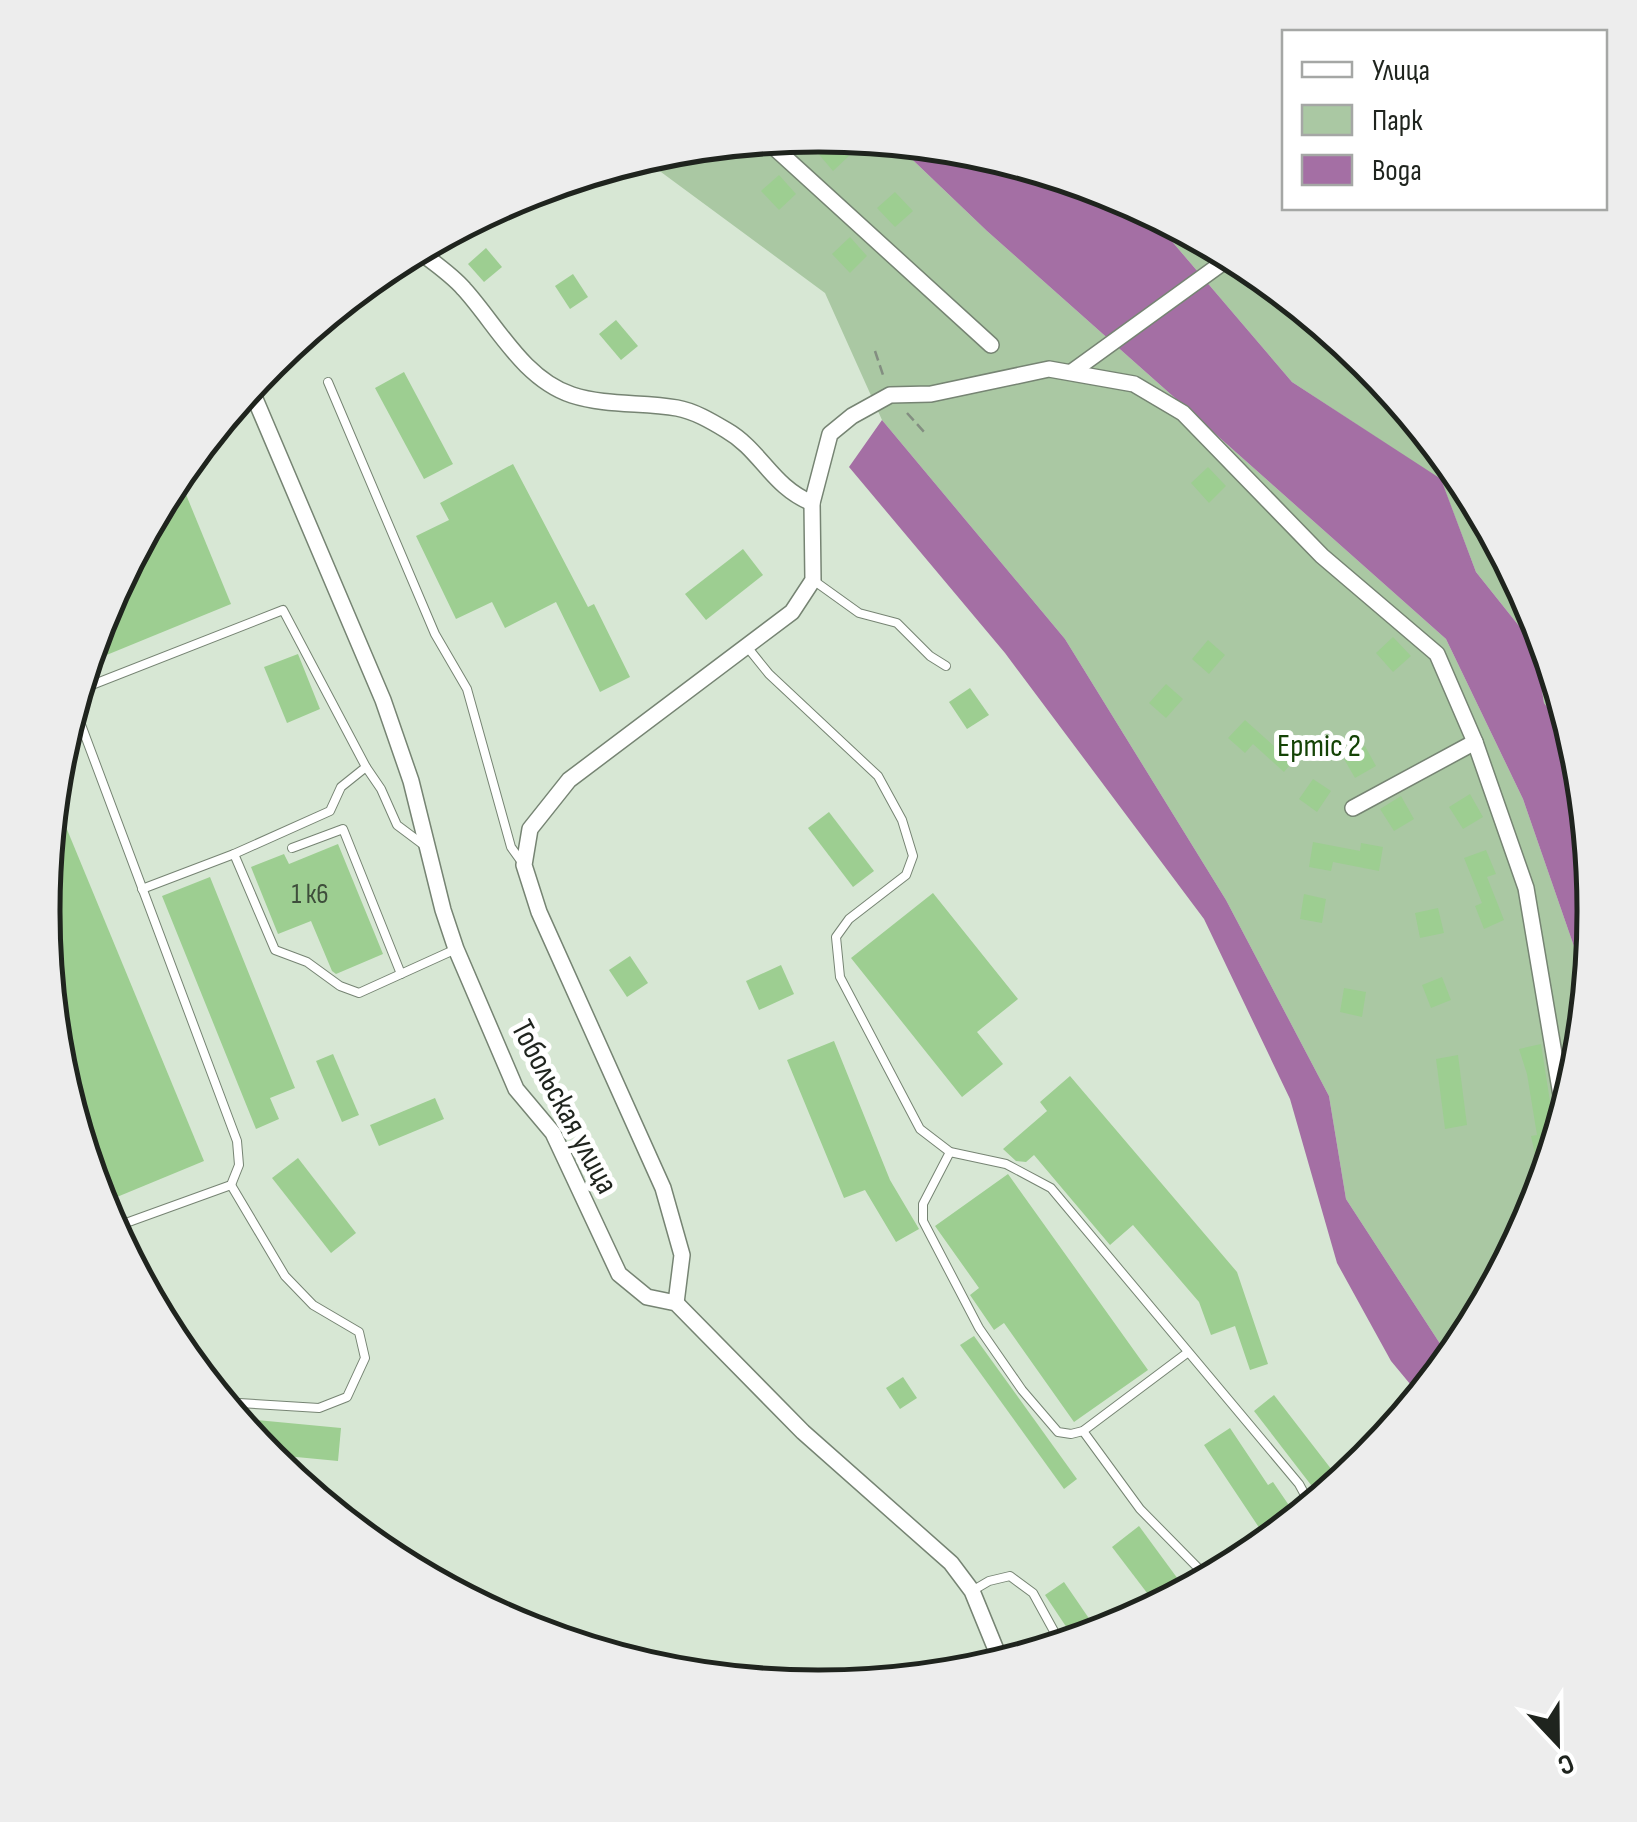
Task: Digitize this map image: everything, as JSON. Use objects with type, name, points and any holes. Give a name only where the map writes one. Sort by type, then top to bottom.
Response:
[{"type":"street","points":[[781,154],[991,346]]},
{"type":"street","points":[[429,260],[462,286],[511,348],[541,378],[569,394],[615,404],[680,408],[704,418],[732,433],[794,496],[812,503]]},
{"type":"street","points":[[1073,371],[1218,266]]},
{"type":"street","points":[[676,1304],[682,1256],[663,1188],[540,912],[524,865],[530,829],[568,780],[792,612],[813,580],[812,503],[830,434],[852,416],[890,395],[931,394],[1049,369],[1134,384],[1183,413],[1322,556],[1437,654],[1474,742],[1526,888],[1558,1077]]},
{"type":"street","name":"Тобольская улица","points":[[256,402],[383,700],[411,781],[456,949],[516,1089],[553,1133],[619,1274],[647,1297],[676,1304],[803,1432],[951,1563],[972,1591],[996,1648]]},
{"type":"street","points":[[1353,808],[1474,742]]},
{"type":"lane","points":[[328,382],[427,616],[467,689],[511,848],[524,865]]},
{"type":"lane","points":[[813,580],[859,612],[897,623],[930,656],[946,666]]},
{"type":"lane","points":[[95,683],[283,610],[398,824],[428,848]]},
{"type":"lane","points":[[748,648],[769,674],[878,776],[902,820],[913,856],[906,875],[849,919],[836,937],[840,976],[920,1128],[950,1152],[1006,1164],[1051,1188],[1304,1494]]},
{"type":"lane","points":[[83,729],[236,1141],[240,1165],[231,1184],[127,1222]]},
{"type":"lane","points":[[142,889],[330,811],[341,787],[366,767]]},
{"type":"lane","points":[[292,848],[343,830],[401,974]]},
{"type":"lane","points":[[234,854],[274,950],[307,962],[340,986],[358,993],[456,949]]},
{"type":"lane","points":[[950,1152],[923,1204],[923,1221],[979,1328],[1022,1390],[1058,1432],[1071,1434],[1083,1430],[1187,1353]]},
{"type":"lane","points":[[231,1184],[285,1276],[313,1305],[359,1332],[366,1358],[347,1397],[320,1408],[242,1403]]},
{"type":"lane","points":[[1083,1430],[1140,1508],[1198,1568]]},
{"type":"lane","points":[[972,1591],[989,1581],[1010,1576],[1033,1594],[1055,1631]]},
{"type":"green space","name":"Ертіс 2","points":[[818,152],[911,158],[987,231],[1446,639],[1523,799],[1575,951],[1562,1059],[1537,1155],[1499,1246],[1440,1344],[1346,1199],[1329,1096],[1226,900],[1065,639],[882,420],[825,293],[658,170],[769,154]]},
{"type":"green space","points":[[1170,240],[1240,280],[1280,309],[1319,341],[1389,411],[1420,449],[1449,490],[1475,532],[1523,631],[1476,572],[1441,480],[1292,382]]},
{"type":"water","points":[[911,158],[1015,178],[1109,210],[1170,240],[1292,382],[1441,479],[1476,572],[1523,631],[1551,715],[1571,812],[1575,951],[1523,799],[1446,639],[987,231]]},
{"type":"water","points":[[882,420],[1065,639],[1226,900],[1329,1096],[1346,1199],[1440,1344],[1411,1385],[1391,1361],[1337,1263],[1290,1099],[1204,919],[1005,653],[849,467]]},
{"type":"building","points":[[817,152],[851,154],[833,171]]},
{"type":"building","points":[[779,175],[796,194],[779,210],[761,191]]},
{"type":"building","points":[[895,192],[913,211],[895,227],[877,208]]},
{"type":"building","points":[[850,237],[867,256],[850,273],[832,254]]},
{"type":"building","points":[[486,248],[502,267],[484,282],[468,264]]},
{"type":"building","points":[[573,274],[588,297],[570,309],[555,286]]},
{"type":"building","points":[[616,320],[638,346],[621,360],[599,334]]},
{"type":"building","points":[[404,372],[453,464],[424,479],[375,388]]},
{"type":"building","points":[[513,464],[588,607],[594,604],[630,677],[600,692],[556,602],[505,628],[492,602],[456,619],[416,536],[449,520],[440,503]]},
{"type":"building","points":[[1208,467],[1226,486],[1209,503],[1191,483]]},
{"type":"building","points":[[186,494],[231,604],[104,656],[138,576]]},
{"type":"building","points":[[743,549],[763,575],[706,620],[685,594]]},
{"type":"building","points":[[1393,637],[1411,656],[1393,672],[1376,653]]},
{"type":"building","points":[[1208,640],[1225,655],[1209,674],[1192,659]]},
{"type":"building","points":[[298,654],[320,709],[287,723],[264,667]]},
{"type":"building","points":[[1166,684],[1183,699],[1166,718],[1149,703]]},
{"type":"building","points":[[970,688],[989,715],[967,729],[949,702]]},
{"type":"building","points":[[1245,720],[1275,747],[1283,738],[1300,753],[1284,772],[1253,744],[1245,753],[1228,738]]},
{"type":"building","points":[[1365,746],[1376,766],[1355,778],[1344,759]]},
{"type":"building","points":[[1313,779],[1331,791],[1317,812],[1299,799]]},
{"type":"building","points":[[1470,794],[1483,817],[1463,829],[1449,807]]},
{"type":"building","points":[[1401,796],[1414,819],[1394,831],[1380,809]]},
{"type":"building","points":[[829,812],[874,871],[853,887],[808,828]]},
{"type":"building","points":[[65,825],[204,1161],[117,1197],[86,1107],[66,1010],[60,911]]},
{"type":"building","points":[[1313,842],[1360,851],[1361,843],[1383,847],[1379,871],[1333,862],[1331,871],[1309,867]]},
{"type":"building","points":[[338,844],[383,954],[336,974],[311,921],[278,934],[251,867],[284,854],[289,864]]},
{"type":"building","points":[[1486,850],[1496,874],[1487,877],[1504,920],[1484,929],[1475,906],[1482,903],[1464,858]]},
{"type":"building","points":[[210,877],[295,1088],[270,1098],[279,1119],[256,1129],[162,896]]},
{"type":"building","points":[[933,893],[1018,999],[977,1032],[1003,1064],[962,1097],[851,958]]},
{"type":"building","points":[[1304,894],[1326,899],[1322,923],[1300,919]]},
{"type":"building","points":[[1438,908],[1444,933],[1420,938],[1415,913]]},
{"type":"building","points":[[630,956],[648,983],[627,997],[609,970]]},
{"type":"building","points":[[781,965],[794,994],[759,1010],[746,981]]},
{"type":"building","points":[[1442,977],[1451,1000],[1431,1008],[1422,985]]},
{"type":"building","points":[[1344,988],[1366,992],[1362,1017],[1340,1012]]},
{"type":"building","points":[[834,1041],[890,1180],[919,1229],[896,1242],[865,1190],[844,1198],[787,1060]]},
{"type":"building","points":[[1541,1044],[1551,1107],[1536,1158],[1531,1136],[1537,1135],[1519,1049]]},
{"type":"building","points":[[333,1054],[359,1115],[342,1122],[316,1061]]},
{"type":"building","points":[[1458,1055],[1467,1125],[1445,1129],[1436,1059]]},
{"type":"building","points":[[1070,1076],[1237,1272],[1268,1364],[1250,1370],[1235,1326],[1211,1335],[1199,1302],[1133,1225],[1110,1245],[1034,1155],[1026,1162],[1016,1161],[1003,1149],[1047,1111],[1040,1102]]},
{"type":"building","points":[[435,1098],[444,1119],[379,1146],[370,1125]]},
{"type":"building","points":[[298,1158],[356,1233],[331,1253],[272,1178]]},
{"type":"building","points":[[1008,1174],[1148,1370],[1074,1422],[1004,1323],[994,1330],[970,1295],[979,1288],[935,1226]]},
{"type":"building","points":[[974,1336],[1077,1479],[1064,1489],[960,1345]]},
{"type":"building","points":[[903,1377],[917,1398],[900,1409],[886,1388]]},
{"type":"building","points":[[1274,1395],[1331,1469],[1312,1487],[1254,1411]]},
{"type":"building","points":[[257,1420],[341,1428],[338,1461],[292,1457]]},
{"type":"building","points":[[1230,1428],[1268,1485],[1273,1482],[1289,1506],[1259,1528],[1204,1445]]},
{"type":"building","points":[[1139,1526],[1178,1579],[1148,1594],[1112,1547]]},
{"type":"building","points":[[1064,1582],[1089,1619],[1067,1627],[1045,1595]]}]
